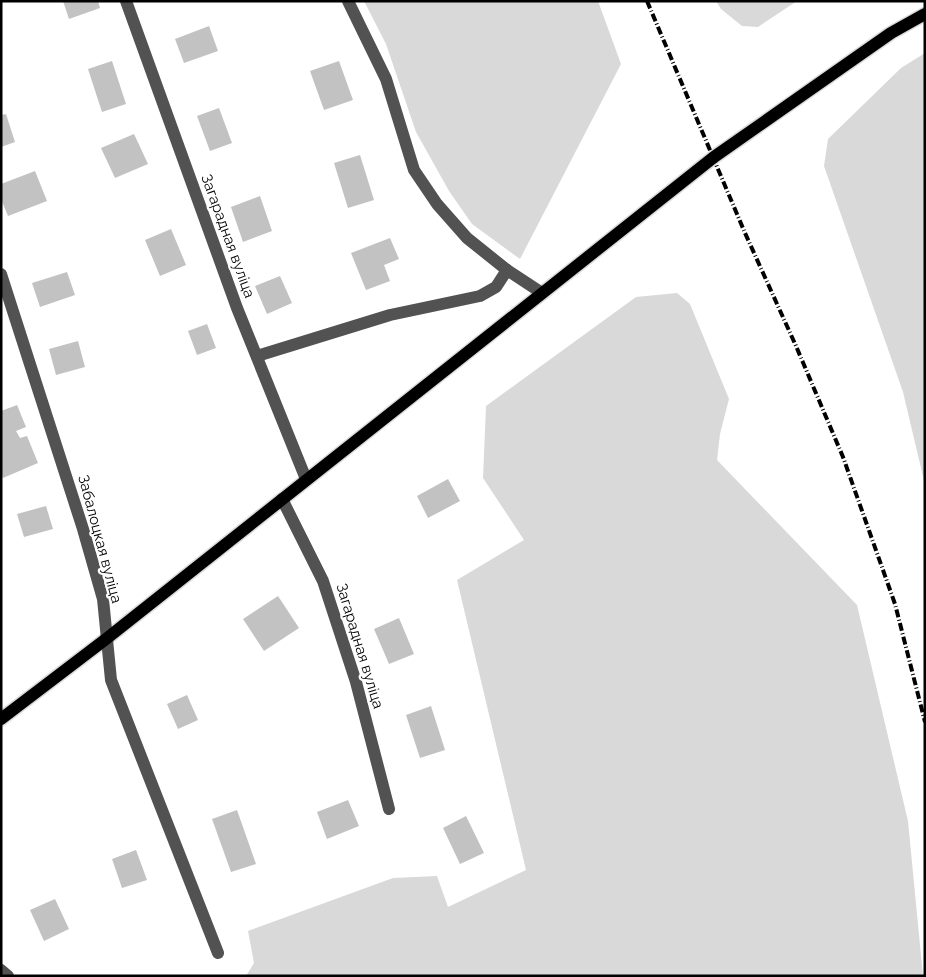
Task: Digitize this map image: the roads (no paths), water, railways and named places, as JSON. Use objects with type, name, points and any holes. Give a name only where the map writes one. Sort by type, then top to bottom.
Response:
[{"type":"main road","points":[[1,719],[106,639],[714,157],[890,33],[925,14]]},
{"type":"street","name":"Загарадная вуліца","points":[[126,1],[237,308],[306,479]]},
{"type":"street","points":[[348,1],[386,79],[414,170],[437,204],[466,238],[507,270],[542,293]]},
{"type":"street","points":[[257,356],[390,315],[480,296],[496,287],[507,270]]},
{"type":"street","name":"Забалоцкая вуліца","points":[[1,274],[86,538],[103,599],[111,680],[218,953]]},
{"type":"street","name":"Загарадная вуліца","points":[[282,498],[323,581],[356,682],[389,810]]},
{"type":"street","points":[[1,970],[8,976]]},
{"type":"railway","points":[[647,1],[745,233],[843,457],[895,604],[925,722]]}]
